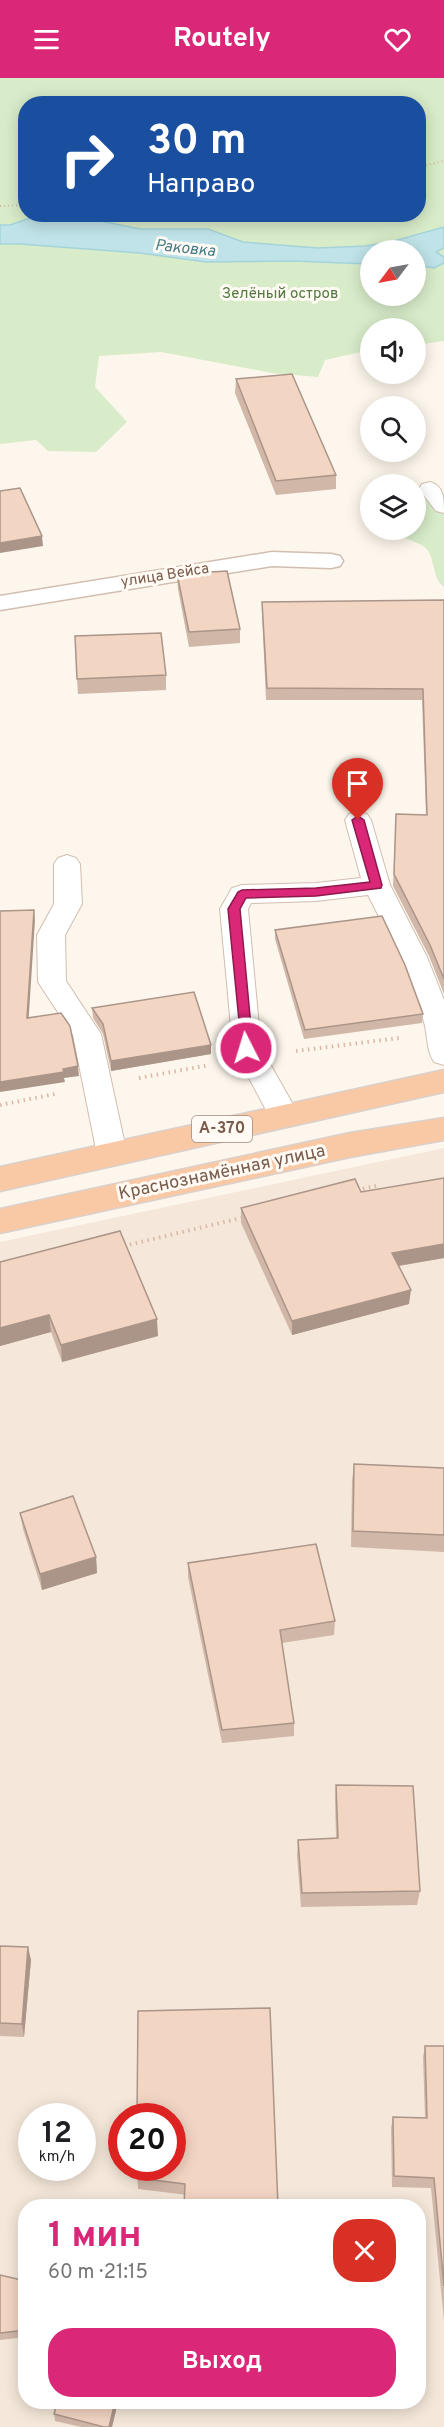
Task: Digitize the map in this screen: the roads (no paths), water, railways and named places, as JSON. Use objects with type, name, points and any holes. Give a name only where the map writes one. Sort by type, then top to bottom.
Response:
[{"type":"highway","name":"А-370","points":[[0,1179],[444,1081]]},
{"type":"highway","name":"Краснознамённая улица","points":[[0,1221],[350,1145],[444,1129]]},
{"type":"street","name":"улица Вейса","points":[[0,603],[272,559],[331,561]]},
{"type":"lane","points":[[358,820],[377,885],[413,957],[439,1023],[444,1054]]},
{"type":"lane","points":[[67,864],[68,904],[51,935],[52,982],[87,1034],[112,1154]]},
{"type":"lane","points":[[284,1115],[246,1048],[234,909],[242,894],[316,892],[377,885]]},
{"type":"water","name":"Раковка","points":[[19,222],[106,222],[140,229],[208,229],[243,242],[318,248],[360,246],[360,264],[292,261],[206,262],[140,253],[0,244],[0,225]]},
{"type":"water","points":[[444,227],[444,248],[436,252],[444,257],[444,263],[434,268],[426,267],[426,240],[398,240]]},
{"type":"park label","name":"Зелёный остров","points":[[280,294]]}]
